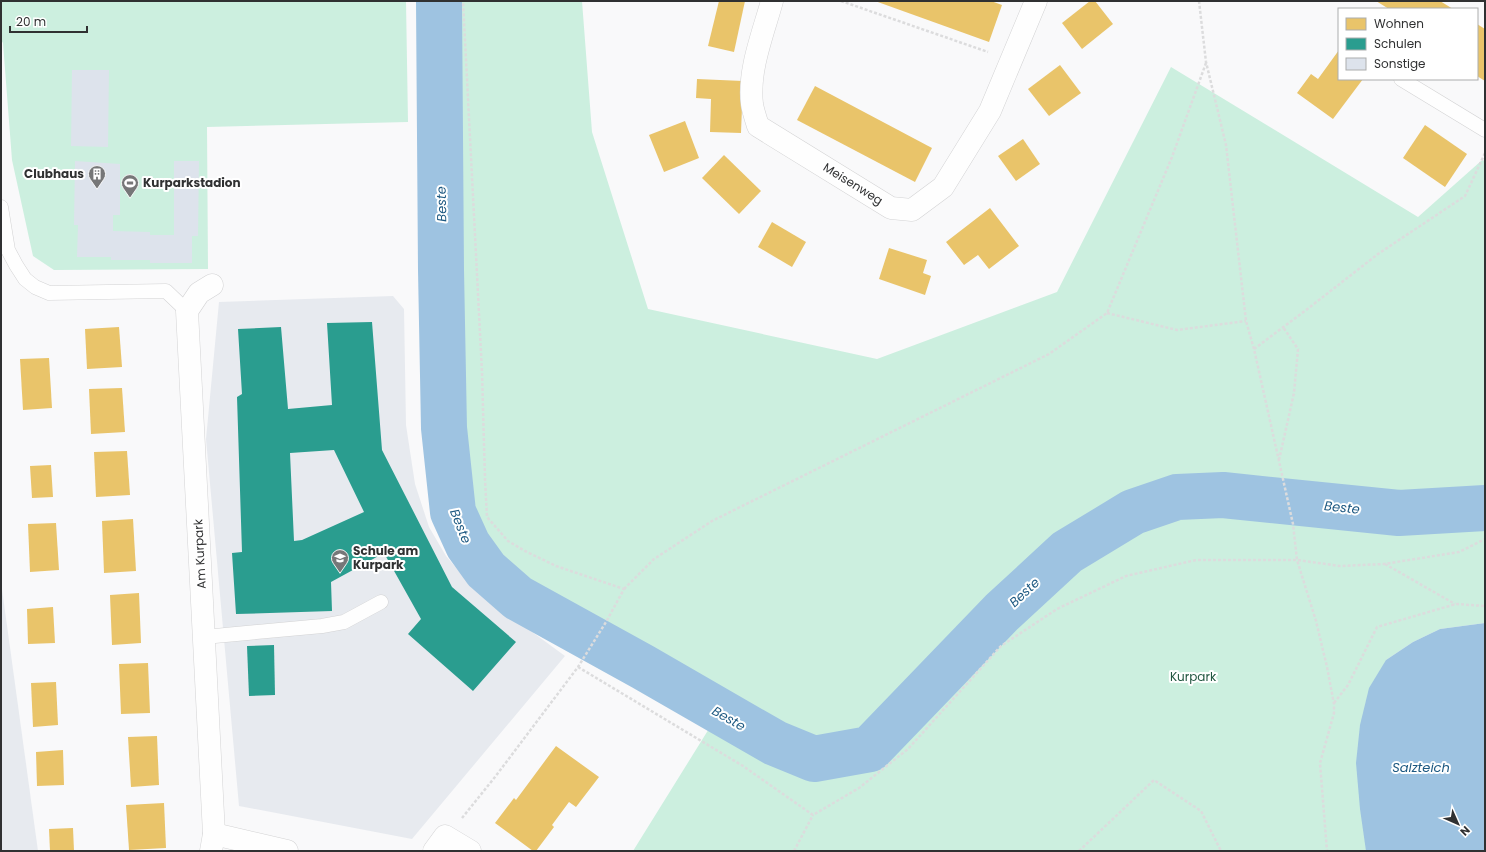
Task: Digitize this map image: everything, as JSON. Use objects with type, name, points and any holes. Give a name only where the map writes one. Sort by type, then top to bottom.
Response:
[{"type":"street","name":"Meisenweg","points":[[772,1],[756,58],[752,81],[752,105],[758,126],[890,208],[912,210],[943,187],[990,111],[1036,1]]},
{"type":"street","points":[[187,311],[199,293],[212,285]]},
{"type":"street","name":"Am Kurpark","points":[[187,311],[204,637],[212,842],[286,851]]},
{"type":"street","points":[[440,844],[470,851]]},
{"type":"lane","points":[[1404,80],[1485,130]]},
{"type":"lane","points":[[1,207],[8,250],[25,279],[35,287],[49,293],[166,292],[187,311]]},
{"type":"lane","points":[[204,637],[322,626],[344,622],[381,602]]},
{"type":"path","points":[[463,1],[482,372],[487,516],[508,542],[556,566],[624,589]]},
{"type":"path","points":[[841,1],[1012,60]]},
{"type":"path","points":[[1199,1],[1206,62],[1226,144],[1246,321],[1254,349],[1293,524],[1297,560],[1316,621],[1334,704],[1334,713],[1320,763],[1328,851]]},
{"type":"path","points":[[440,844],[495,778],[578,667],[606,622],[624,589],[654,559],[712,521],[1049,354],[1107,313],[1172,158],[1206,62]]},
{"type":"path","points":[[1254,349],[1378,254],[1465,196],[1485,153]]},
{"type":"path","points":[[1107,313],[1177,330],[1246,321]]},
{"type":"path","points":[[1279,463],[1294,393],[1298,349],[1283,327]]},
{"type":"path","points":[[794,851],[813,815],[859,788],[908,749],[1001,646],[1057,609],[1126,576],[1196,560],[1297,560],[1340,566],[1384,564],[1459,552],[1485,540]]},
{"type":"path","points":[[1384,564],[1456,604]]},
{"type":"path","points":[[1334,704],[1348,685],[1377,627],[1456,604],[1485,606]]},
{"type":"path","points":[[578,667],[743,766],[813,815]]},
{"type":"path","points":[[1079,851],[1154,780],[1201,811],[1221,851]]},
{"type":"shaded area","name":"Schule am Kurpark","points":[[393,296],[404,309],[406,425],[415,484],[429,527],[446,556],[476,591],[565,656],[412,839],[239,806],[206,439],[219,302]]},
{"type":"shaded area","points":[[1,582],[38,851],[1,851]]},
{"type":"green space","name":"Kurparkstadion","points":[[1,1],[406,1],[408,122],[207,127],[208,269],[54,270],[33,256],[12,160],[3,43],[1,40]]},
{"type":"green space","name":"Kurpark","points":[[439,1],[582,1],[592,132],[648,309],[877,359],[1057,292],[1171,67],[1418,217],[1481,161],[1485,160],[1485,623],[1440,629],[1413,642],[1386,660],[1366,851],[633,851],[720,711],[518,598],[486,570],[468,545],[453,512],[444,428]]},
{"type":"water","name":"Salzteich","points":[[1485,623],[1485,851],[1366,851],[1360,809],[1356,763],[1360,725],[1369,688],[1386,660],[1413,642],[1440,629]]},
{"type":"building: Wohnen","points":[[719,1],[745,1],[734,52],[708,46]]},
{"type":"building: Wohnen","points":[[875,1],[991,1],[1002,5],[989,42]]},
{"type":"building: Wohnen","points":[[1090,1],[1095,1],[1113,24],[1082,49],[1062,23]]},
{"type":"building: Wohnen","points":[[1376,1],[1440,1],[1451,8],[1387,8]]},
{"type":"building: Wohnen","points":[[1478,25],[1485,29],[1485,81],[1478,77]]},
{"type":"building: Wohnen","points":[[1338,51],[1338,80],[1362,80],[1333,119],[1297,93],[1311,74],[1318,79]]},
{"type":"building: Wohnen","points":[[1060,65],[1081,93],[1049,116],[1028,89]]},
{"type":"building: Wohnen","points":[[697,79],[743,81],[741,133],[710,132],[711,99],[696,98]]},
{"type":"building: Wohnen","points":[[815,86],[932,148],[915,182],[797,120]]},
{"type":"building: Wohnen","points":[[685,121],[699,158],[664,172],[649,135]]},
{"type":"building: Wohnen","points":[[1425,125],[1467,154],[1445,187],[1403,158]]},
{"type":"building: Wohnen","points":[[1023,139],[1040,164],[1016,181],[998,156]]},
{"type":"building: Wohnen","points":[[724,155],[761,191],[739,214],[702,178]]},
{"type":"building: Wohnen","points":[[990,208],[1019,246],[989,269],[978,255],[964,265],[946,242]]},
{"type":"building: Wohnen","points":[[772,222],[806,242],[792,267],[758,247]]},
{"type":"building: Wohnen","points":[[889,248],[927,260],[923,273],[931,276],[925,295],[879,279]]},
{"type":"building: Wohnen","points":[[119,327],[122,367],[87,369],[85,329]]},
{"type":"building: Wohnen","points":[[49,358],[52,408],[23,410],[20,359]]},
{"type":"building: Wohnen","points":[[122,388],[125,432],[91,434],[89,389]]},
{"type":"building: Wohnen","points":[[127,451],[130,495],[96,497],[94,452]]},
{"type":"building: Wohnen","points":[[51,465],[53,497],[32,498],[30,466]]},
{"type":"building: Wohnen","points":[[133,519],[136,571],[104,573],[102,521]]},
{"type":"building: Wohnen","points":[[56,523],[59,570],[30,572],[28,524]]},
{"type":"building: Wohnen","points":[[139,593],[141,643],[112,645],[110,595]]},
{"type":"building: Wohnen","points":[[53,607],[55,643],[28,644],[27,609]]},
{"type":"building: Wohnen","points":[[148,663],[150,713],[121,714],[119,664]]},
{"type":"building: Wohnen","points":[[56,682],[58,725],[33,727],[31,683]]},
{"type":"building: Wohnen","points":[[157,736],[159,785],[131,787],[128,737]]},
{"type":"building: Wohnen","points":[[556,746],[599,777],[576,807],[569,802],[552,825],[554,827],[536,851],[533,851],[495,823],[514,798],[516,800]]},
{"type":"building: Wohnen","points":[[63,750],[64,785],[37,786],[36,752]]},
{"type":"building: Wohnen","points":[[164,803],[166,848],[129,850],[126,805]]},
{"type":"building: Wohnen","points":[[73,828],[74,851],[50,851],[49,829]]},
{"type":"building: Schulen","points":[[372,322],[382,450],[452,587],[516,642],[473,691],[408,634],[421,619],[384,553],[331,582],[332,611],[236,614],[232,553],[242,552],[237,397],[242,394],[238,329],[281,327],[288,409],[332,405],[327,323]],"holes":[[[334,450],[364,512],[302,540],[294,541],[290,453]]]},
{"type":"building: Schulen","points":[[274,645],[275,695],[249,696],[247,646]]},
{"type":"building: Sonstige","points":[[72,70],[109,70],[108,147],[71,146]]},
{"type":"building: Sonstige","name":"Clubhaus","points":[[75,161],[120,164],[120,215],[113,215],[113,231],[150,232],[150,235],[174,235],[174,161],[199,161],[198,236],[192,236],[192,263],[150,263],[150,260],[111,260],[111,257],[77,257],[78,225],[74,225]]},
{"type":"waterway","name":"Beste","points":[[439,1],[444,428],[453,512],[468,545],[486,570],[518,598],[643,667],[775,743],[814,759],[870,749],[1002,612],[1067,552],[1133,512],[1177,497],[1223,495],[1399,513],[1485,508]]},
{"type":"place","name":"Clubhaus","points":[[97,189]]},
{"type":"place","name":"Kurparkstadion","points":[[130,198]]},
{"type":"place","name":"Schule am Kurpark","points":[[340,573]]}]
